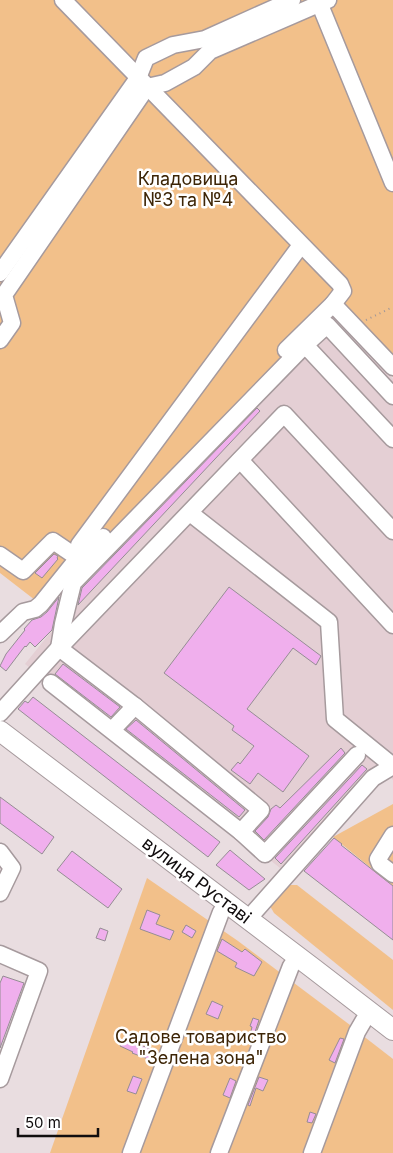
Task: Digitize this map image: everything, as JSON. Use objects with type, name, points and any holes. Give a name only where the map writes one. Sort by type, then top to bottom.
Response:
[{"type":"main road","name":"вулиця Руставі","points":[[0,731],[393,1030]]},
{"type":"lane","points":[[0,634],[23,612],[35,609],[41,604],[78,558],[89,552],[324,311],[333,304],[343,291],[340,284],[63,0]]},
{"type":"lane","points":[[0,340],[12,323],[2,289],[142,82],[146,58],[173,45],[205,39],[292,0]]},
{"type":"lane","points":[[142,82],[165,83],[194,67],[210,51],[322,1],[393,183]]},
{"type":"lane","points":[[0,273],[142,82]]},
{"type":"lane","points":[[78,558],[80,544],[301,244]]},
{"type":"lane","points":[[333,304],[393,367]]},
{"type":"lane","points":[[60,648],[63,624],[73,583],[305,345],[327,325],[393,396]]},
{"type":"lane","points":[[305,345],[393,439]]},
{"type":"lane","points":[[0,713],[284,414],[393,531]]},
{"type":"lane","points":[[240,460],[393,624]]},
{"type":"lane","points":[[190,513],[329,622],[335,719],[393,766],[372,778],[248,919]]},
{"type":"lane","points":[[0,555],[23,571],[53,541],[78,558]]},
{"type":"lane","points":[[60,648],[135,706],[261,810],[241,832]]},
{"type":"lane","points":[[51,683],[241,832],[265,854],[358,755]]},
{"type":"lane","points":[[112,730],[135,706]]},
{"type":"lane","points":[[393,835],[378,859],[380,864],[393,874]]},
{"type":"lane","points":[[0,852],[12,868],[0,893]]},
{"type":"lane","points":[[131,1153],[221,912]]},
{"type":"lane","points":[[0,954],[38,971],[0,1079]]},
{"type":"lane","points":[[0,970],[19,962]]},
{"type":"lane","points":[[219,1153],[291,966]]},
{"type":"lane","points":[[312,1153],[357,1032],[364,1020]]},
{"type":"path","points":[[354,325],[393,307]]},
{"type":"shaded area","points":[[331,311],[393,379],[393,780],[377,764],[280,868],[25,664],[62,618],[64,599],[56,592]]},
{"type":"green space","name":"Кладовища №3 та №4","points":[[0,0],[393,0],[393,377],[332,311],[44,607],[0,573]]},
{"type":"green space","points":[[393,804],[393,886],[333,837]]},
{"type":"green space","name":"Садове товариство \"Зелена зона\"","points":[[147,878],[238,941],[354,1028],[307,1153],[50,1153]]},
{"type":"green space","points":[[288,885],[297,885],[393,960],[393,1010],[274,913],[270,906]]},
{"type":"green space","points":[[362,1035],[393,1059],[393,1153],[318,1153]]},
{"type":"building","points":[[257,408],[260,411],[78,605],[82,588]]},
{"type":"building","points":[[54,554],[58,556],[58,559],[42,578],[35,573]]},
{"type":"building","points":[[229,587],[321,656],[316,665],[293,648],[247,709],[309,756],[283,792],[258,773],[250,784],[231,770],[238,762],[240,764],[254,746],[232,730],[234,726],[164,673]]},
{"type":"building","points":[[59,597],[52,630],[35,647],[30,642],[25,646],[6,671],[0,666],[6,654],[32,620],[41,617],[47,612]]},
{"type":"building","points":[[63,664],[120,707],[111,717],[55,674]]},
{"type":"building","points":[[33,697],[220,842],[208,857],[18,709],[25,701],[28,703]]},
{"type":"building","points":[[136,720],[245,810],[239,817],[126,729]]},
{"type":"building","points":[[341,748],[345,753],[264,840],[255,831],[268,817],[271,809],[276,805],[280,808]]},
{"type":"building","points":[[362,765],[367,769],[281,864],[275,858]]},
{"type":"building","points":[[0,797],[54,837],[42,854],[0,823]]},
{"type":"building","points":[[334,838],[393,886],[393,940],[304,871]]},
{"type":"building","points":[[230,850],[265,879],[249,890],[216,865]]},
{"type":"building","points":[[72,851],[122,889],[108,908],[57,870]]},
{"type":"building","points":[[147,910],[160,915],[156,924],[174,931],[170,940],[140,929]]},
{"type":"building","points":[[186,925],[196,931],[192,938],[182,932]]},
{"type":"building","points":[[100,928],[108,931],[105,941],[96,938]]},
{"type":"building","points":[[222,939],[242,952],[245,949],[262,962],[254,976],[235,967],[237,963],[217,951]]},
{"type":"building","points":[[3,976],[24,983],[0,1048],[0,983]]},
{"type":"building","points":[[212,1001],[223,1006],[218,1019],[206,1014]]},
{"type":"building","points":[[253,1018],[259,1020],[255,1032],[251,1031],[252,1027],[250,1026]]},
{"type":"building","points":[[124,1038],[155,1051],[151,1060],[120,1046]]},
{"type":"building","points":[[340,1038],[344,1039],[335,1063],[329,1060]]},
{"type":"building","points":[[133,1076],[142,1079],[136,1094],[127,1091]]},
{"type":"building","points":[[259,1077],[268,1080],[263,1091],[256,1088],[250,1106],[248,1105]]},
{"type":"building","points":[[230,1078],[236,1081],[230,1098],[223,1095]]},
{"type":"building","points":[[310,1112],[316,1114],[312,1123],[307,1122]]}]
